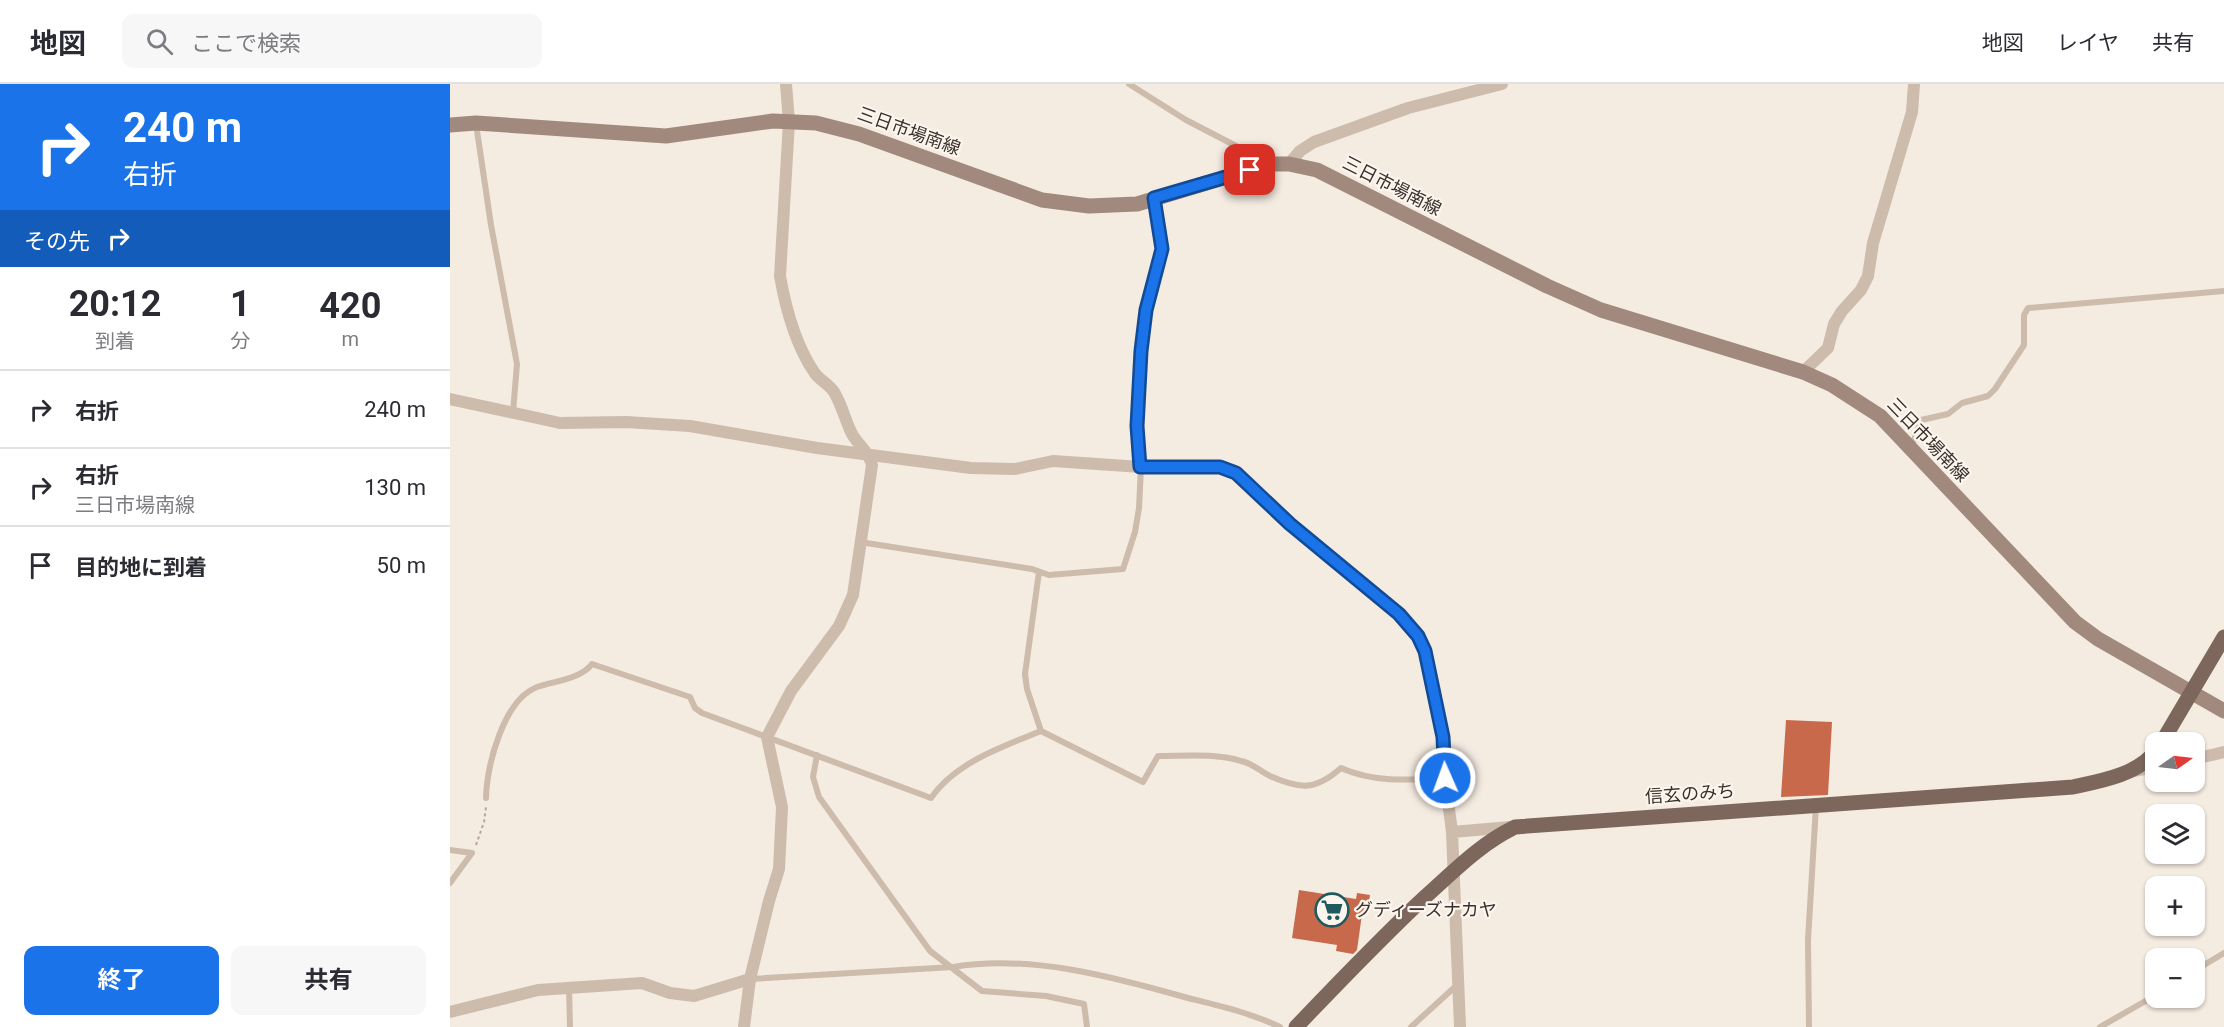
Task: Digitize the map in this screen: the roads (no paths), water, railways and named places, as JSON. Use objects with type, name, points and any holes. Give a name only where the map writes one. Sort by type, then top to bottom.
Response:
[{"type":"main road","name":"三日市場南線","points":[[450,125],[476,123],[666,135],[773,121],[833,125],[1042,200],[1111,206],[1137,204],[1269,164],[1289,164],[1317,170],[1547,286],[1601,310],[1803,372],[1854,397],[1880,416],[2075,622],[2098,639],[2224,711]]},
{"type":"main road","points":[[2168,732],[2224,637]]},
{"type":"main road","name":"信玄のみち","points":[[1296,1027],[1367,952],[1456,869],[1484,844],[1515,827],[2042,791],[2073,787],[2124,773],[2145,760]]},
{"type":"street","points":[[744,1027],[750,979],[779,869],[782,832],[777,775],[767,737],[808,663],[838,627],[848,608],[853,595],[872,473],[869,455],[857,444],[832,389],[816,375],[809,365],[792,329],[783,295],[780,276],[789,122],[786,84]]},
{"type":"street","points":[[1289,164],[1299,151],[1314,142],[1408,108],[1502,84]]},
{"type":"street","points":[[1803,372],[1828,348],[1834,324],[1842,311],[1862,290],[1868,276],[1873,243],[1912,112],[1914,84]]},
{"type":"street","points":[[450,399],[560,423],[690,426],[869,455],[971,468],[1015,469],[1053,461],[1140,467],[1220,467],[1236,473],[1290,524],[1399,614],[1418,636],[1425,651],[1443,737],[1445,778],[1456,869],[1460,1027]]},
{"type":"street","points":[[2205,756],[2224,752]]},
{"type":"street","points":[[2124,773],[2145,769]]},
{"type":"street","points":[[1452,832],[1515,827]]},
{"type":"street","points":[[450,1012],[538,990],[642,983],[669,993],[694,996],[750,979]]},
{"type":"lane","points":[[1129,84],[1186,120],[1266,160],[1269,164]]},
{"type":"lane","points":[[476,123],[491,225],[517,364],[513,412]]},
{"type":"lane","points":[[860,542],[1049,575],[1123,569],[1137,524],[1140,467],[1137,426],[1141,351],[1146,310],[1162,249],[1154,198]]},
{"type":"lane","points":[[1911,449],[1921,420],[1948,414],[1962,403],[1988,396],[1995,389],[2024,345],[2024,315],[2028,308],[2224,291]]},
{"type":"lane","points":[[1039,572],[1025,674],[1027,689],[1041,731],[1143,782],[1158,756],[1221,757],[1243,761],[1270,776],[1308,787],[1325,782],[1341,768],[1354,774],[1383,779],[1445,778]]},
{"type":"lane","points":[[486,798],[493,757],[511,710],[533,688],[579,674],[592,664],[690,697],[695,708],[702,713],[931,798],[943,781],[987,753],[1041,731]]},
{"type":"lane","points":[[817,755],[813,777],[819,797],[930,951],[982,992],[1046,996],[1083,1004],[1087,1027]]},
{"type":"lane","points":[[1809,1027],[1808,940],[1816,805]]},
{"type":"lane","points":[[450,850],[472,853],[450,883]]},
{"type":"lane","points":[[2205,964],[2224,953]]},
{"type":"lane","points":[[750,979],[953,967],[983,962],[1044,966],[1146,986],[1257,1016],[1280,1027]]},
{"type":"lane","points":[[1411,1027],[1458,984]]},
{"type":"lane","points":[[569,987],[570,1027]]},
{"type":"lane","points":[[2100,1027],[2145,1001]]},
{"type":"place","name":"グディーズナカヤ","points":[[1332,910]]}]
